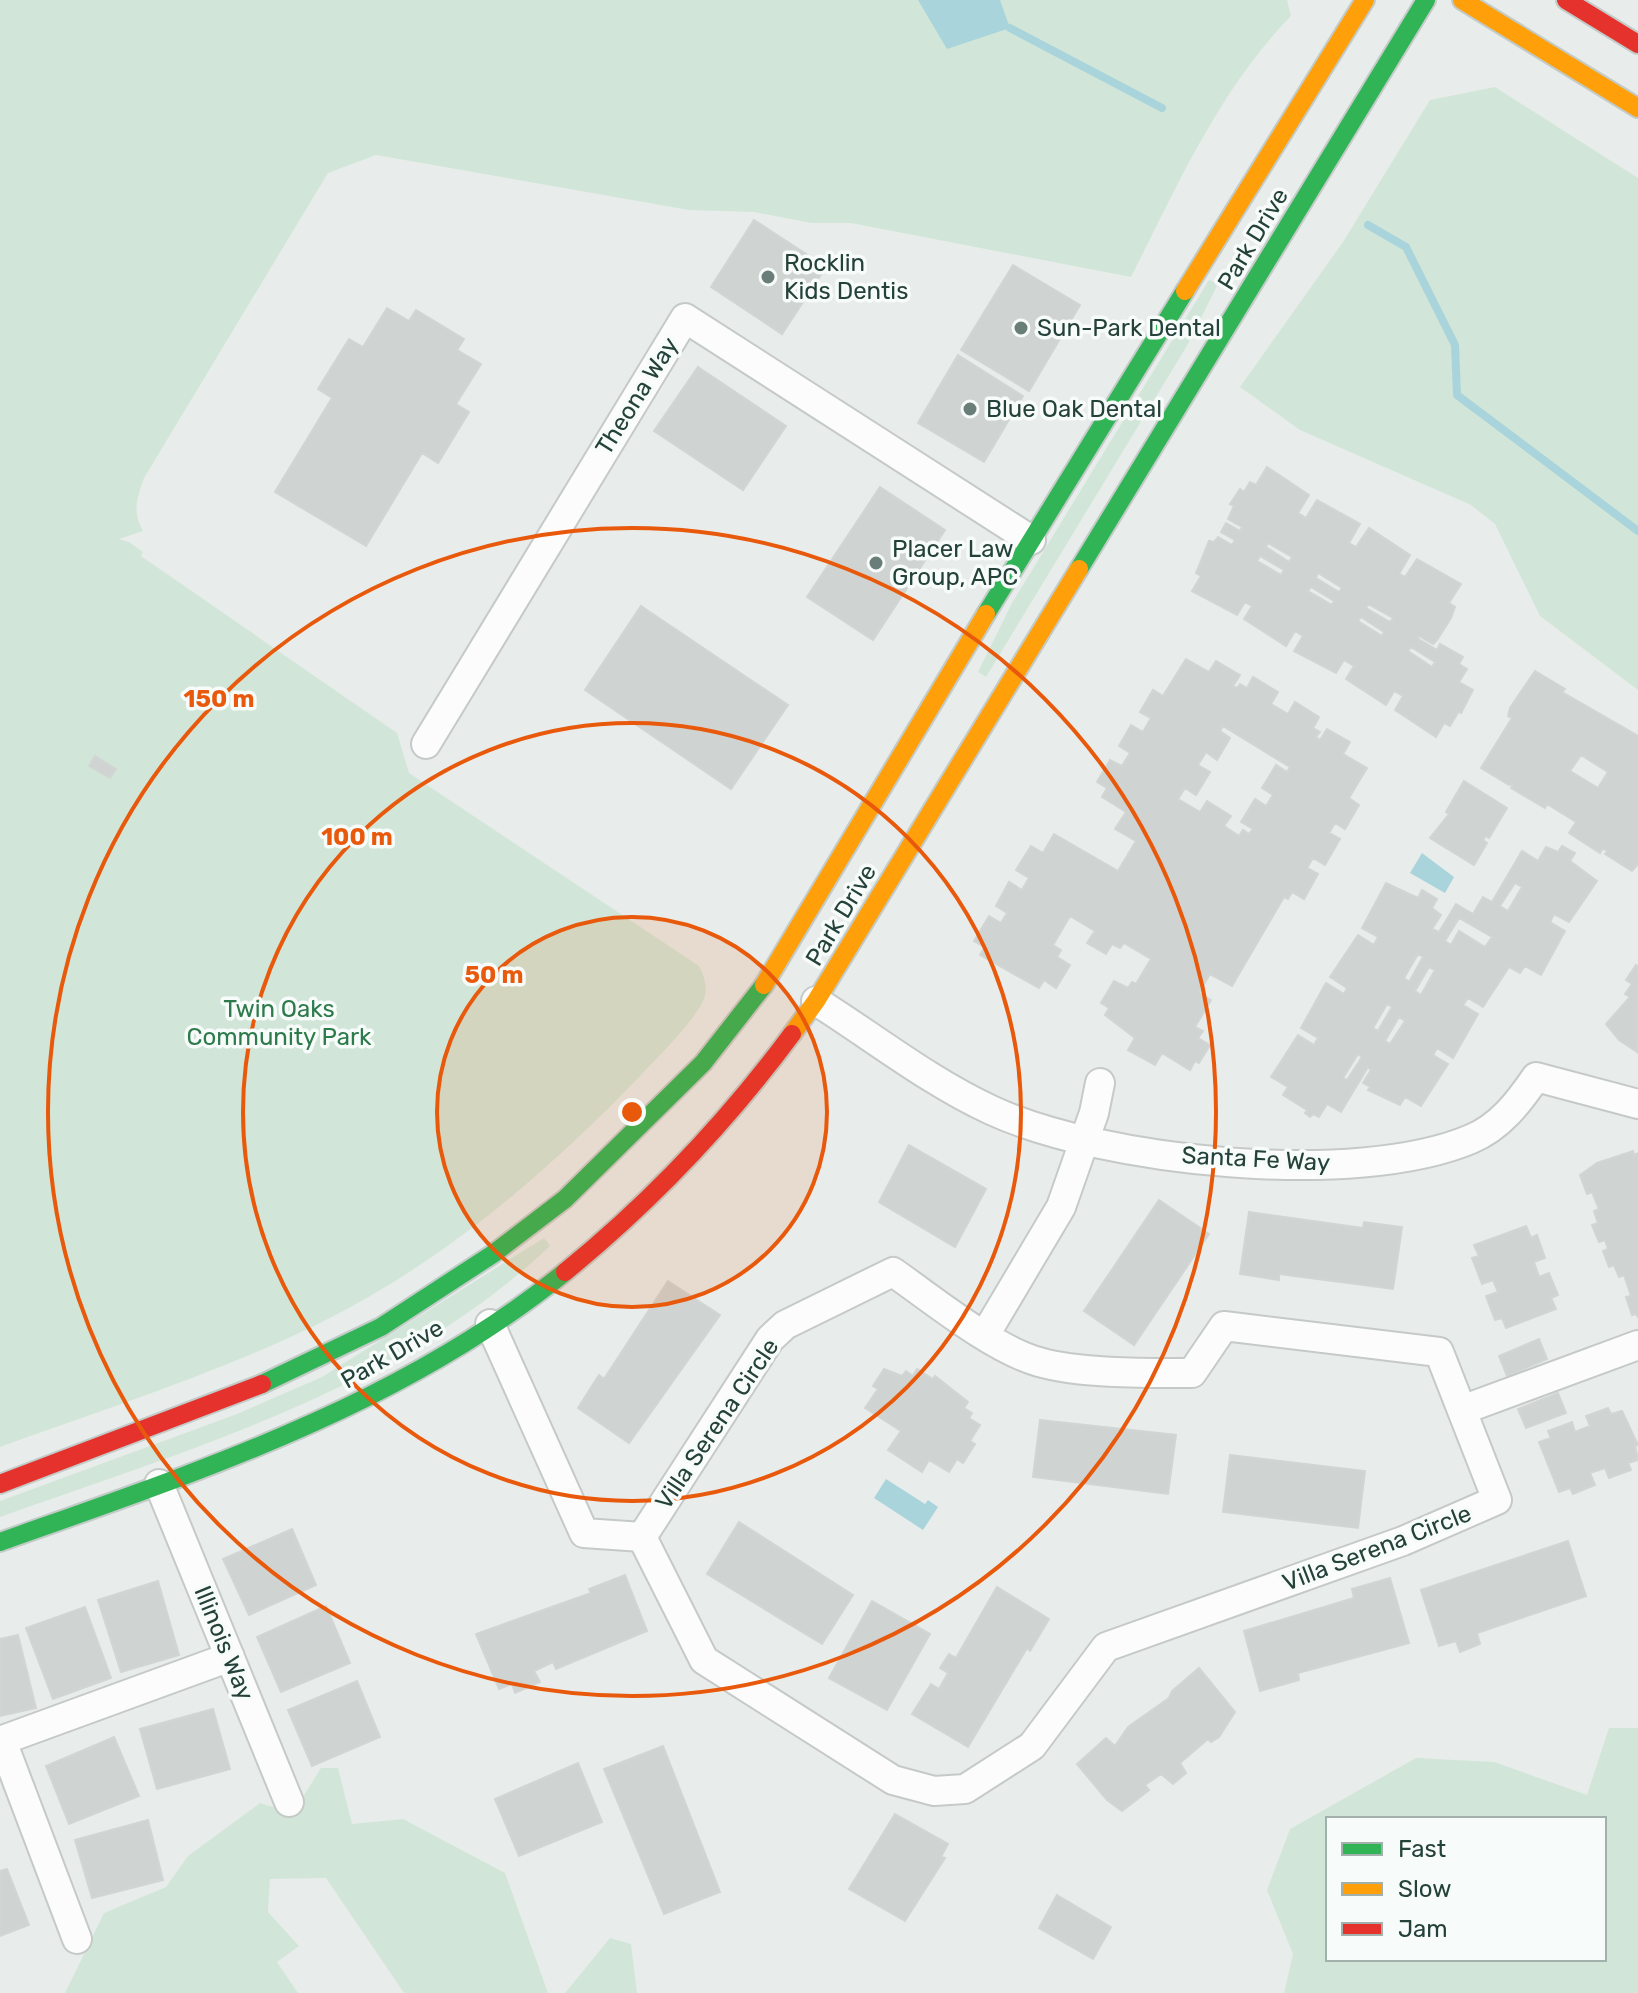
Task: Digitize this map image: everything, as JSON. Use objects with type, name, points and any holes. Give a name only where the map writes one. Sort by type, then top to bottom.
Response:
[{"type":"main road","name":"Park Drive","points":[[0,1484],[206,1408],[304,1366],[436,1293],[565,1199],[628,1141],[703,1063],[773,973],[955,664],[1365,0]]},
{"type":"main road","name":"Park Drive","points":[[0,1542],[299,1430],[375,1395],[490,1324],[581,1258],[633,1214],[715,1130],[812,996],[1426,0]]},
{"type":"main road","points":[[1462,0],[1638,108]]},
{"type":"main road","points":[[1566,0],[1638,44]]},
{"type":"main road","points":[[927,751],[955,664]]},
{"type":"main road","points":[[796,967],[830,912]]},
{"type":"main road","points":[[773,973],[774,1006]]},
{"type":"main road","points":[[581,1258],[584,1233]]},
{"type":"street","name":"Theona Way","points":[[426,744],[685,318],[1031,540]]},
{"type":"street","name":"Santa Fe Way","points":[[812,996],[991,1111],[1082,1143],[1281,1166],[1347,1164],[1416,1156],[1473,1138],[1513,1110],[1536,1077],[1638,1104]]},
{"type":"street","points":[[985,1335],[1061,1207],[1094,1113],[1100,1083]]},
{"type":"street","name":"Villa Serena Circle","points":[[893,1272],[985,1335],[1039,1362],[1133,1373],[1192,1373],[1224,1326],[1439,1352],[1497,1500],[1403,1541],[1106,1647],[1032,1746],[965,1789],[934,1791],[893,1780],[704,1660],[642,1537],[770,1339],[785,1325],[893,1272]]},
{"type":"street","name":"Villa Serena Circle","points":[[490,1324],[584,1533],[642,1537]]},
{"type":"street","points":[[1462,1410],[1638,1345]]},
{"type":"street","name":"Illinois Way","points":[[159,1484],[289,1802]]},
{"type":"street","points":[[77,1939],[1,1741],[230,1657]]},
{"type":"green space","name":"Twin Oaks Community Park","points":[[0,0],[1287,0],[1291,16],[1242,75],[1221,107],[1131,277],[851,223],[811,223],[754,212],[689,210],[376,155],[328,173],[144,478],[137,504],[143,531],[119,539],[129,542],[143,552],[141,556],[397,733],[409,773],[699,966],[705,983],[705,996],[699,1009],[675,1039],[569,1146],[492,1212],[410,1272],[322,1322],[243,1358],[0,1447]]},
{"type":"green space","points":[[1495,87],[1638,178],[1638,690],[1540,616],[1495,524],[1471,505],[1300,430],[1240,387],[1343,242],[1430,100]]},
{"type":"green space","points":[[1209,280],[1218,284],[1188,344],[986,677],[978,672],[1012,603]]},
{"type":"green space","points":[[544,1238],[550,1246],[491,1296],[427,1339],[360,1377],[218,1439],[0,1517],[0,1501],[237,1414],[322,1377]]},
{"type":"green space","points":[[1609,1728],[1638,1728],[1638,1993],[1284,1993],[1293,1954],[1267,1890],[1290,1829],[1416,1758],[1494,1762],[1587,1795]]},
{"type":"green space","points":[[321,1768],[338,1768],[352,1824],[403,1819],[505,1873],[548,1993],[404,1993],[326,1878],[270,1879],[268,1912],[299,1946],[277,1962],[298,1993],[65,1993],[104,1913],[166,1887],[188,1856],[260,1803],[293,1813]]},
{"type":"green space","points":[[610,1938],[631,1944],[637,1993],[565,1993]]},
{"type":"water","points":[[918,0],[1000,0],[1010,28],[947,49]]},
{"type":"water","points":[[1422,853],[1454,877],[1445,893],[1410,873]]},
{"type":"water","points":[[886,1479],[925,1504],[928,1500],[938,1507],[923,1530],[874,1498]]},
{"type":"building","name":"Rocklin Kids Dentis","points":[[754,220],[826,267],[782,334],[711,287]]},
{"type":"building","name":"Sun-Park Dental","points":[[1013,265],[1080,305],[1029,391],[961,350]]},
{"type":"building","points":[[387,308],[409,321],[416,310],[464,339],[457,350],[481,364],[456,404],[469,412],[438,463],[422,453],[366,546],[275,492],[332,398],[318,389],[349,339],[363,347]]},
{"type":"building","name":"Blue Oak Dental","points":[[958,355],[1023,396],[984,462],[918,423]]},
{"type":"building","points":[[698,367],[786,426],[743,490],[654,431]]},
{"type":"building","points":[[1267,467],[1309,495],[1298,513],[1306,518],[1317,500],[1360,524],[1349,543],[1356,547],[1369,528],[1410,555],[1399,574],[1405,577],[1417,559],[1461,584],[1449,603],[1455,607],[1451,618],[1437,640],[1433,644],[1419,636],[1417,638],[1437,650],[1440,644],[1463,657],[1459,664],[1467,669],[1459,682],[1473,690],[1461,713],[1459,711],[1450,726],[1444,723],[1436,737],[1395,710],[1403,696],[1394,691],[1386,705],[1346,679],[1354,666],[1344,660],[1336,673],[1294,651],[1303,636],[1295,631],[1286,646],[1244,619],[1252,606],[1245,602],[1237,615],[1192,591],[1201,576],[1196,573],[1209,541],[1214,542],[1218,537],[1232,545],[1235,540],[1221,532],[1226,523],[1240,531],[1242,527],[1228,519],[1234,506],[1230,504],[1240,489],[1244,492],[1250,482],[1256,485]],"holes":[[[1268,543],[1292,557],[1289,562],[1266,547]],[[1260,556],[1284,570],[1281,575],[1257,561]],[[1318,573],[1342,588],[1339,592],[1316,578]],[[1311,587],[1334,601],[1332,605],[1308,591]],[[1368,604],[1393,618],[1390,622],[1366,608]],[[1361,617],[1384,632],[1382,636],[1358,621]],[[1411,647],[1435,662],[1432,667],[1408,651]]]},
{"type":"building","name":"Placer Law Group, APC","points":[[880,487],[945,530],[873,640],[807,597]]},
{"type":"building","points":[[641,606],[788,705],[731,789],[585,690]]},
{"type":"building","points":[[1186,659],[1209,672],[1216,661],[1240,675],[1233,686],[1237,688],[1240,684],[1247,688],[1253,677],[1278,692],[1271,704],[1288,714],[1295,702],[1319,717],[1313,728],[1320,732],[1316,737],[1320,740],[1327,729],[1350,742],[1343,754],[1367,768],[1349,798],[1359,805],[1345,829],[1335,823],[1329,833],[1340,839],[1325,865],[1313,858],[1307,868],[1318,874],[1304,899],[1292,892],[1288,899],[1284,897],[1232,986],[1210,974],[1199,993],[1211,1000],[1195,1027],[1203,1031],[1198,1038],[1210,1045],[1199,1063],[1195,1061],[1190,1070],[1162,1053],[1155,1065],[1128,1050],[1135,1038],[1105,1015],[1109,1008],[1101,1003],[1114,981],[1128,988],[1132,982],[1136,984],[1151,959],[1124,943],[1120,948],[1112,944],[1106,954],[1087,943],[1095,931],[1070,916],[1053,945],[1061,950],[1057,957],[1070,965],[1056,988],[1044,980],[1039,988],[980,955],[985,947],[974,941],[989,916],[1001,923],[1007,913],[996,906],[1009,882],[1022,890],[1029,878],[1016,870],[1031,846],[1043,853],[1054,834],[1118,871],[1136,841],[1115,829],[1126,812],[1102,797],[1107,788],[1097,782],[1110,760],[1122,766],[1130,753],[1119,746],[1131,725],[1143,732],[1151,718],[1140,712],[1153,690],[1163,696]],"holes":[[[1223,726],[1290,767],[1287,772],[1276,765],[1262,788],[1273,795],[1266,806],[1255,799],[1241,822],[1253,829],[1249,834],[1243,830],[1239,836],[1224,826],[1231,816],[1207,801],[1200,812],[1178,799],[1185,788],[1196,795],[1210,772],[1198,765],[1206,752],[1217,760],[1230,738],[1220,731]]]},
{"type":"building","points":[[1535,671],[1565,689],[1562,692],[1638,736],[1638,864],[1632,871],[1605,854],[1607,851],[1603,848],[1600,853],[1569,833],[1576,822],[1547,804],[1545,808],[1511,788],[1514,784],[1509,785],[1481,768],[1512,718],[1508,716],[1510,708]],"holes":[[[1581,755],[1608,772],[1598,788],[1570,771]]]},
{"type":"building","points":[[95,756],[116,769],[110,778],[89,766]]},
{"type":"building","points":[[1464,781],[1507,808],[1489,838],[1486,836],[1483,840],[1487,843],[1474,865],[1430,838],[1449,814],[1446,812]]},
{"type":"building","points":[[1562,846],[1575,853],[1570,861],[1597,881],[1569,922],[1554,914],[1550,922],[1565,931],[1541,975],[1525,966],[1520,973],[1509,967],[1483,1007],[1468,998],[1463,1005],[1478,1014],[1453,1058],[1437,1048],[1433,1055],[1448,1064],[1421,1106],[1405,1097],[1400,1105],[1368,1090],[1370,1087],[1363,1083],[1371,1070],[1368,1067],[1341,1112],[1327,1104],[1319,1117],[1313,1114],[1310,1117],[1305,1113],[1307,1110],[1283,1095],[1288,1087],[1271,1077],[1298,1035],[1314,1045],[1318,1038],[1301,1028],[1326,983],[1344,994],[1347,988],[1330,977],[1358,935],[1374,945],[1378,937],[1362,928],[1386,883],[1418,898],[1422,890],[1437,899],[1432,908],[1441,915],[1432,929],[1439,932],[1456,904],[1473,914],[1483,897],[1492,902],[1522,851],[1538,861],[1546,847],[1558,852]],"holes":[[[1515,883],[1522,887],[1508,911],[1500,906]],[[1459,918],[1492,937],[1485,947],[1459,931],[1451,945],[1445,941]],[[1418,954],[1423,957],[1409,982],[1404,978]],[[1429,967],[1435,970],[1421,995],[1415,991]],[[1387,1004],[1392,1007],[1378,1031],[1373,1028]],[[1399,1017],[1405,1021],[1390,1044],[1385,1041]],[[1358,1054],[1362,1057],[1347,1080],[1343,1078]]]},
{"type":"building","points":[[1636,965],[1637,1052],[1619,1040],[1606,1024],[1630,997],[1625,994],[1632,984],[1626,980]]},
{"type":"building","points":[[909,1145],[986,1189],[955,1247],[879,1202]]},
{"type":"building","points":[[1633,1151],[1634,1155],[1638,1153],[1638,1317],[1632,1315],[1626,1297],[1631,1296],[1624,1275],[1619,1277],[1614,1265],[1609,1267],[1603,1251],[1608,1249],[1605,1240],[1599,1242],[1592,1225],[1598,1223],[1594,1211],[1599,1209],[1592,1192],[1587,1194],[1580,1175],[1597,1163]]},
{"type":"building","points":[[1159,1200],[1209,1234],[1134,1345],[1084,1311]]},
{"type":"building","points":[[1249,1212],[1363,1228],[1364,1222],[1402,1227],[1393,1289],[1279,1274],[1279,1280],[1240,1274]]},
{"type":"building","points":[[1526,1226],[1531,1238],[1537,1235],[1545,1258],[1534,1262],[1539,1277],[1549,1273],[1558,1295],[1551,1298],[1556,1309],[1506,1328],[1502,1318],[1495,1320],[1486,1296],[1498,1292],[1493,1280],[1482,1284],[1472,1258],[1479,1256],[1474,1245]]},
{"type":"building","points":[[668,1281],[720,1315],[629,1443],[578,1408],[599,1375],[604,1379]]},
{"type":"building","points":[[1539,1339],[1547,1359],[1507,1376],[1499,1356]]},
{"type":"building","points":[[884,1369],[902,1376],[906,1371],[913,1376],[917,1369],[933,1379],[935,1376],[968,1402],[964,1408],[972,1413],[969,1418],[980,1425],[970,1441],[975,1444],[963,1463],[957,1459],[949,1472],[929,1460],[922,1472],[888,1450],[901,1431],[865,1408],[878,1389],[873,1386]]},
{"type":"building","points":[[1558,1393],[1566,1413],[1526,1428],[1518,1409]]},
{"type":"building","points":[[1608,1408],[1611,1414],[1622,1411],[1638,1445],[1635,1446],[1638,1460],[1628,1463],[1631,1470],[1609,1478],[1605,1468],[1590,1473],[1595,1485],[1573,1494],[1570,1488],[1559,1492],[1539,1442],[1551,1438],[1548,1431],[1572,1422],[1575,1432],[1590,1426],[1586,1416]]},
{"type":"building","points":[[1040,1420],[1176,1435],[1168,1494],[1033,1477]]},
{"type":"building","points":[[1230,1455],[1365,1471],[1358,1528],[1223,1512]]},
{"type":"building","points":[[739,1522],[853,1595],[822,1644],[707,1574]]},
{"type":"building","points":[[292,1529],[316,1585],[249,1615],[223,1559]]},
{"type":"building","points":[[1568,1541],[1586,1596],[1477,1633],[1480,1644],[1460,1652],[1456,1641],[1439,1646],[1421,1590]]},
{"type":"building","points":[[625,1575],[647,1631],[556,1669],[553,1662],[534,1671],[540,1682],[515,1693],[512,1684],[499,1689],[476,1634],[591,1593],[589,1589]]},
{"type":"building","points":[[1390,1578],[1409,1643],[1298,1673],[1299,1680],[1260,1691],[1244,1631],[1354,1598],[1352,1589]]},
{"type":"building","points":[[158,1581],[179,1655],[121,1672],[98,1600]]},
{"type":"building","points":[[997,1587],[1049,1619],[1030,1651],[1027,1648],[968,1747],[912,1714],[931,1684],[939,1689],[948,1673],[940,1668],[949,1654],[956,1658]]},
{"type":"building","points":[[872,1601],[930,1634],[887,1710],[829,1678]]},
{"type":"building","points":[[326,1606],[350,1663],[281,1692],[257,1637]]},
{"type":"building","points":[[85,1607],[111,1678],[53,1699],[26,1628]]},
{"type":"building","points":[[18,1635],[36,1708],[0,1716],[0,1639]]},
{"type":"building","points":[[1199,1668],[1235,1712],[1219,1737],[1211,1742],[1208,1739],[1180,1763],[1186,1773],[1173,1784],[1161,1774],[1145,1785],[1149,1790],[1122,1811],[1107,1800],[1077,1764],[1106,1738],[1115,1746],[1128,1727],[1169,1698],[1172,1691]]},
{"type":"building","points":[[357,1681],[380,1737],[312,1766],[288,1710]]},
{"type":"building","points":[[213,1709],[230,1769],[157,1789],[140,1729]]},
{"type":"building","points":[[114,1737],[139,1796],[69,1824],[46,1766]]},
{"type":"building","points":[[663,1746],[720,1892],[664,1914],[604,1769]]},
{"type":"building","points":[[578,1763],[602,1822],[519,1856],[495,1799]]},
{"type":"building","points":[[895,1814],[948,1844],[941,1857],[945,1858],[905,1921],[849,1889]]},
{"type":"building","points":[[148,1820],[163,1880],[92,1898],[75,1840]]},
{"type":"building","points":[[7,1869],[29,1925],[0,1936],[0,1871]]},
{"type":"building","points":[[1057,1895],[1111,1927],[1093,1959],[1039,1928]]},
{"type":"waterway","points":[[1010,28],[1162,108]]},
{"type":"waterway","points":[[1368,225],[1406,247],[1455,345],[1457,395],[1638,531]]},
{"type":"traffic: fast","points":[[1079,569],[1426,0]]},
{"type":"traffic: fast","points":[[986,614],[1185,291]]},
{"type":"traffic: fast","points":[[262,1384],[381,1327],[493,1254],[565,1199],[703,1063],[764,985]]},
{"type":"traffic: fast","points":[[0,1542],[222,1461],[366,1398],[435,1361],[501,1319],[565,1272]]},
{"type":"traffic: slow","points":[[1185,291],[1365,0]]},
{"type":"traffic: slow","points":[[1462,0],[1638,108]]},
{"type":"traffic: slow","points":[[792,1034],[816,1001],[1079,569]]},
{"type":"traffic: slow","points":[[764,985],[986,614]]},
{"type":"traffic: jam","points":[[1566,0],[1638,44]]},
{"type":"traffic: jam","points":[[565,1272],[627,1218],[686,1160],[741,1099],[792,1034]]},
{"type":"traffic: jam","points":[[0,1484],[262,1384]]},
{"type":"place","name":"Rocklin Kids Dentis","points":[[768,277]]},
{"type":"place","name":"Sun-Park Dental","points":[[1021,328]]},
{"type":"place","name":"Blue Oak Dental","points":[[970,409]]},
{"type":"place","name":"Placer Law Group, APC","points":[[876,563]]}]
